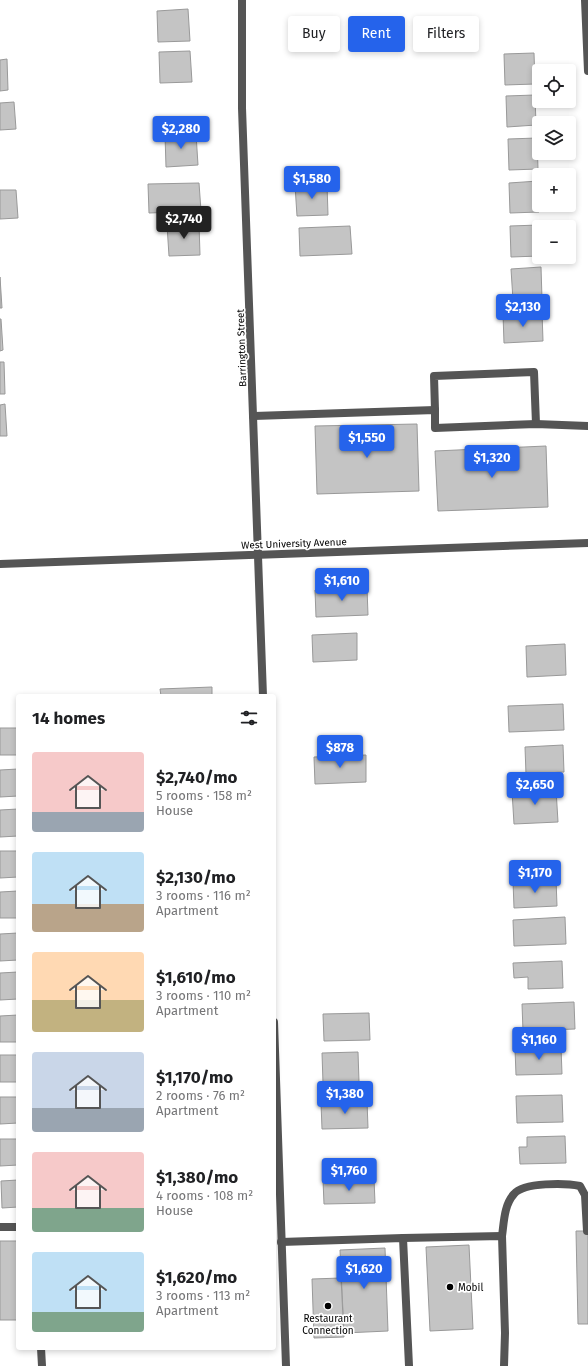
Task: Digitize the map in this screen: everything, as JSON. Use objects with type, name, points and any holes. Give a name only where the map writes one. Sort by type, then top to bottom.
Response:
[{"type":"street","name":"Barrington Street","points":[[242,0],[242,108],[262,694]]},
{"type":"street","points":[[585,0],[588,71]]},
{"type":"street","points":[[536,424],[534,372],[434,376],[435,428],[536,424],[588,426]]},
{"type":"street","points":[[253,416],[435,410]]},
{"type":"street","name":"West University Avenue","points":[[0,564],[588,542]]},
{"type":"street","points":[[276,1153],[277,1218],[282,1242],[286,1366]]},
{"type":"street","points":[[504,1366],[505,1333],[502,1236],[508,1203],[515,1193],[528,1187],[569,1184],[580,1186],[585,1195],[587,1231]]},
{"type":"street","points":[[0,1227],[16,1227]]},
{"type":"street","points":[[282,1242],[502,1236]]},
{"type":"street","points":[[403,1238],[409,1366]]},
{"type":"street","points":[[41,1350],[42,1366]]},
{"type":"building","points":[[188,9],[190,41],[158,42],[157,11]]},
{"type":"building","points":[[190,51],[192,82],[160,83],[159,52]]},
{"type":"building","points":[[534,53],[534,64],[532,64],[532,84],[505,85],[504,54]]},
{"type":"building","points":[[7,59],[8,90],[0,91],[0,60]]},
{"type":"building","points":[[532,95],[532,108],[535,108],[536,116],[532,116],[532,125],[507,127],[506,96]]},
{"type":"building","points":[[14,102],[16,129],[0,130],[0,103]]},
{"type":"building","points":[[196,134],[198,165],[166,167],[165,135]]},
{"type":"building","points":[[532,138],[532,160],[538,160],[538,168],[509,170],[508,139]]},
{"type":"building","points":[[532,181],[532,212],[539,212],[510,213],[509,183]]},
{"type":"building","points":[[199,183],[201,211],[149,213],[148,184]]},
{"type":"building","points":[[327,184],[328,215],[297,216],[295,185]]},
{"type":"building","points":[[0,190],[16,190],[18,218],[0,219]]},
{"type":"building","points":[[199,224],[200,255],[169,256],[167,225]]},
{"type":"building","points":[[532,225],[532,256],[511,257],[510,226]]},
{"type":"building","points":[[350,226],[352,254],[300,256],[299,228]]},
{"type":"building","points":[[541,267],[542,299],[513,300],[511,269]]},
{"type":"building","points":[[0,277],[2,308],[0,308]]},
{"type":"building","points":[[542,312],[543,341],[504,343],[503,314]]},
{"type":"building","points":[[0,319],[3,350],[0,351]]},
{"type":"building","points":[[0,362],[4,362],[5,394],[0,394]]},
{"type":"building","points":[[5,404],[7,436],[0,436],[0,405]]},
{"type":"building","points":[[417,424],[419,491],[317,494],[315,426]]},
{"type":"building","points":[[546,446],[548,507],[438,511],[435,451]]},
{"type":"building","points":[[367,588],[368,615],[316,617],[315,590]]},
{"type":"building","points":[[357,633],[357,660],[313,662],[312,635]]},
{"type":"building","points":[[565,644],[566,675],[527,677],[526,646]]},
{"type":"building","points":[[212,687],[212,694],[161,694],[160,689]]},
{"type":"building","points":[[563,704],[564,730],[509,732],[508,706]]},
{"type":"building","points":[[0,728],[16,728],[16,755],[0,755]]},
{"type":"building","points":[[563,745],[564,772],[526,774],[525,747]]},
{"type":"building","points":[[366,755],[366,782],[315,784],[314,757]]},
{"type":"building","points":[[16,769],[16,796],[0,797],[0,770]]},
{"type":"building","points":[[556,789],[558,822],[514,824],[512,791]]},
{"type":"building","points":[[16,809],[16,836],[0,837],[0,810]]},
{"type":"building","points":[[0,851],[16,851],[16,877],[0,878]]},
{"type":"building","points":[[556,879],[557,906],[514,908],[513,881]]},
{"type":"building","points":[[16,891],[16,918],[0,918],[0,892]]},
{"type":"building","points":[[565,917],[566,944],[514,946],[513,920]]},
{"type":"building","points":[[16,933],[16,960],[0,961],[0,934]]},
{"type":"building","points":[[562,961],[563,988],[528,989],[528,977],[514,978],[513,963]]},
{"type":"building","points":[[16,972],[16,999],[0,1000],[0,973]]},
{"type":"building","points":[[574,1002],[575,1029],[523,1031],[522,1004]]},
{"type":"building","points":[[369,1013],[370,1040],[324,1041],[323,1014]]},
{"type":"building","points":[[16,1015],[16,1042],[0,1042],[0,1016]]},
{"type":"building","points":[[561,1047],[562,1074],[516,1075],[515,1049]]},
{"type":"building","points":[[358,1052],[359,1082],[323,1083],[322,1053]]},
{"type":"building","points":[[0,1055],[16,1055],[16,1082],[0,1082]]},
{"type":"building","points":[[562,1095],[563,1122],[517,1123],[516,1096]]},
{"type":"building","points":[[0,1097],[16,1097],[16,1123],[0,1124]]},
{"type":"building","points":[[367,1101],[368,1128],[322,1129],[321,1103]]},
{"type":"building","points":[[565,1136],[566,1163],[520,1164],[519,1147],[527,1147],[527,1137]]},
{"type":"building","points":[[0,1139],[16,1139],[16,1165],[0,1166]]},
{"type":"building","points":[[374,1179],[375,1203],[324,1204],[323,1180]]},
{"type":"building","points":[[16,1180],[16,1207],[2,1208],[1,1181]]},
{"type":"building","points":[[576,1231],[588,1231],[588,1324],[578,1324]]},
{"type":"building","points":[[0,1241],[16,1241],[16,1320],[0,1320]]},
{"type":"building","points":[[469,1245],[473,1329],[430,1331],[426,1247]]},
{"type":"building","points":[[385,1248],[388,1331],[344,1333],[340,1250]]},
{"type":"building","name":"Restaurant Connection","points":[[341,1278],[344,1337],[314,1338],[312,1279]]},
{"type":"place","name":"Mobil","points":[[450,1287]]},
{"type":"place","name":"Restaurant Connection","points":[[328,1306]]}]
